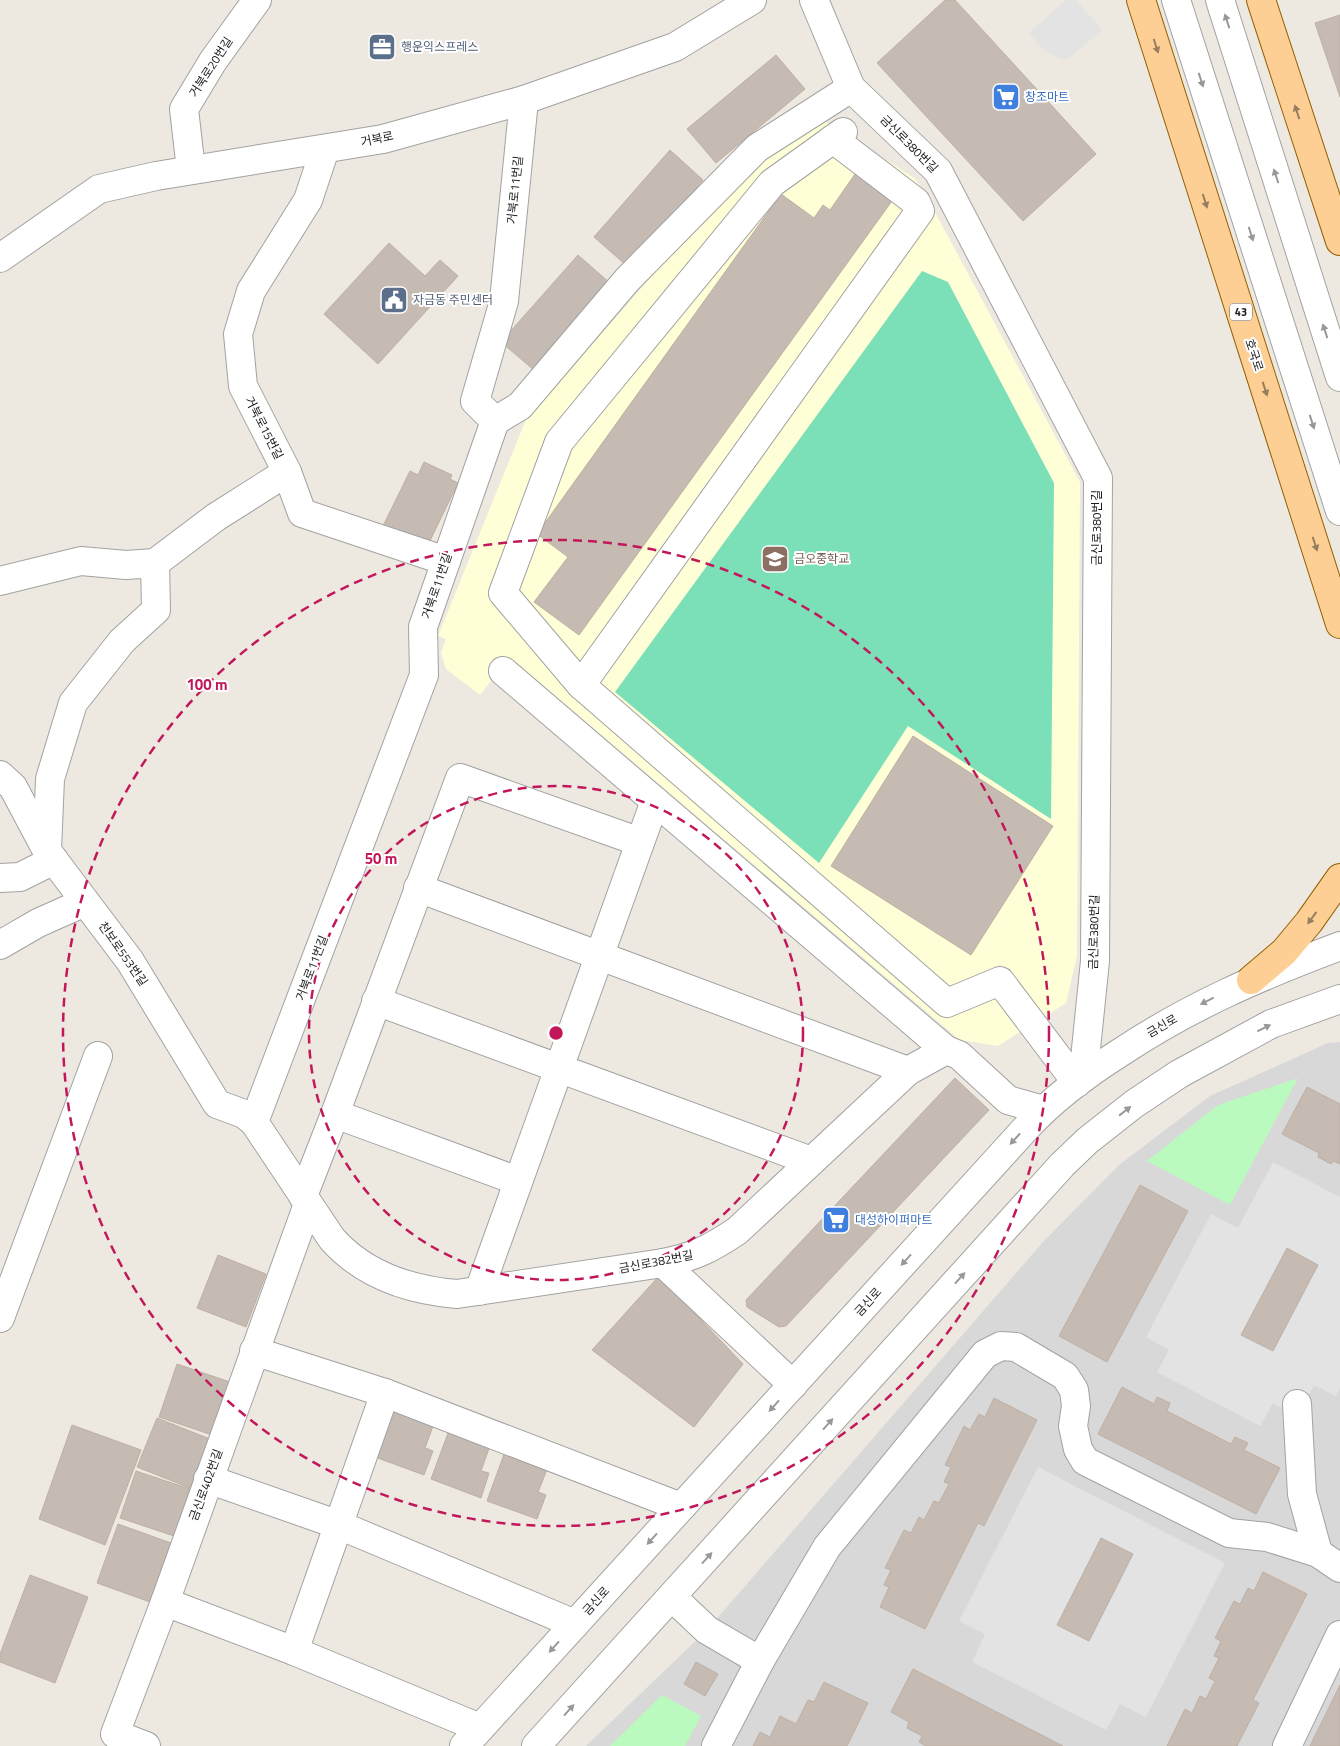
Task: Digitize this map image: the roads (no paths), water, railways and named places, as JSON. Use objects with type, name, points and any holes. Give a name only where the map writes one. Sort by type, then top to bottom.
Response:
[{"type":"main road","name":"호국로","points":[[1141,0],[1340,624]]},
{"type":"main road","points":[[1261,0],[1340,241]]},
{"type":"main road","points":[[1251,980],[1284,952],[1309,922],[1340,878]]},
{"type":"street","name":"거북로20번길","points":[[191,170],[184,109],[213,60],[257,0]]},
{"type":"street","name":"거북로","points":[[0,258],[99,189],[156,176],[383,139],[524,100],[676,47],[752,0]]},
{"type":"street","name":"금신로380번길","points":[[814,0],[850,88],[938,170],[1098,478],[1094,962],[1080,1081]]},
{"type":"street","points":[[1176,0],[1340,511]]},
{"type":"street","points":[[1220,0],[1340,377]]},
{"type":"street","points":[[496,421],[520,406],[627,280],[757,148],[850,88]]},
{"type":"street","name":"거북로11번길","points":[[254,1122],[424,675],[423,627],[496,421],[475,401],[504,301],[524,100]]},
{"type":"street","points":[[581,685],[920,210],[916,202],[838,136],[772,183],[559,442],[504,593],[581,685],[947,1003],[1000,981],[1080,1081]]},
{"type":"street","name":"거북로15번길","points":[[325,149],[308,200],[251,291],[238,334],[243,386],[287,472],[302,513],[446,562]]},
{"type":"street","points":[[0,581],[81,562],[126,565],[155,563],[216,517],[287,472]]},
{"type":"street","points":[[0,878],[20,877],[50,856],[50,779],[73,703],[122,641],[156,610],[155,563]]},
{"type":"street","points":[[503,670],[946,1050],[959,1055],[1008,1100],[1043,1110]]},
{"type":"street","name":"천보로553번길","points":[[0,775],[13,788],[50,856],[130,961],[217,1104],[244,1114],[254,1122]]},
{"type":"street","name":"금신로402번길","points":[[146,1746],[113,1740],[165,1602],[335,1114],[460,778],[640,842]]},
{"type":"street","points":[[479,1291],[655,802]]},
{"type":"street","points":[[418,888],[908,1071]]},
{"type":"street","points":[[0,945],[38,923],[85,902]]},
{"type":"street","name":"금신로","points":[[472,1737],[1043,1110],[1080,1081],[1154,1030],[1205,1002],[1251,980],[1340,946]]},
{"type":"street","points":[[546,1741],[672,1596],[1062,1165],[1086,1141],[1134,1104],[1187,1069],[1271,1024],[1340,999]]},
{"type":"street","points":[[376,1001],[811,1161]]},
{"type":"street","name":"금신로382번길","points":[[254,1122],[305,1200],[332,1239],[344,1252],[359,1264],[392,1281],[434,1292],[457,1294],[663,1263],[688,1258],[713,1247],[736,1231],[908,1071],[946,1050]]},
{"type":"street","points":[[0,1318],[98,1056]]},
{"type":"street","points":[[335,1114],[518,1182]]},
{"type":"street","points":[[663,1263],[793,1386]]},
{"type":"street","points":[[716,1746],[760,1660],[827,1547],[984,1354],[1001,1346],[1016,1347],[1065,1376],[1074,1390],[1076,1406],[1072,1426],[1078,1450],[1085,1461],[1229,1532],[1267,1537],[1318,1553],[1340,1568]]},
{"type":"street","points":[[254,1351],[385,1393],[682,1507]]},
{"type":"street","points":[[294,1651],[385,1393]]},
{"type":"street","points":[[1297,1404],[1302,1494],[1318,1553]]},
{"type":"street","points":[[208,1479],[339,1526],[575,1624]]},
{"type":"street","points":[[672,1596],[707,1630],[760,1660]]},
{"type":"street","points":[[165,1602],[294,1651],[472,1737]]},
{"type":"street","points":[[1287,1746],[1340,1635]]},
{"type":"place","name":"행운익스프레스","points":[[382,47]]},
{"type":"place","name":"창조마트","points":[[1006,97]]},
{"type":"place","name":"자금동 주민센터","points":[[394,300]]},
{"type":"place","name":"금오중학교","points":[[775,559]]},
{"type":"place","name":"대성하이퍼마트","points":[[836,1220]]}]
